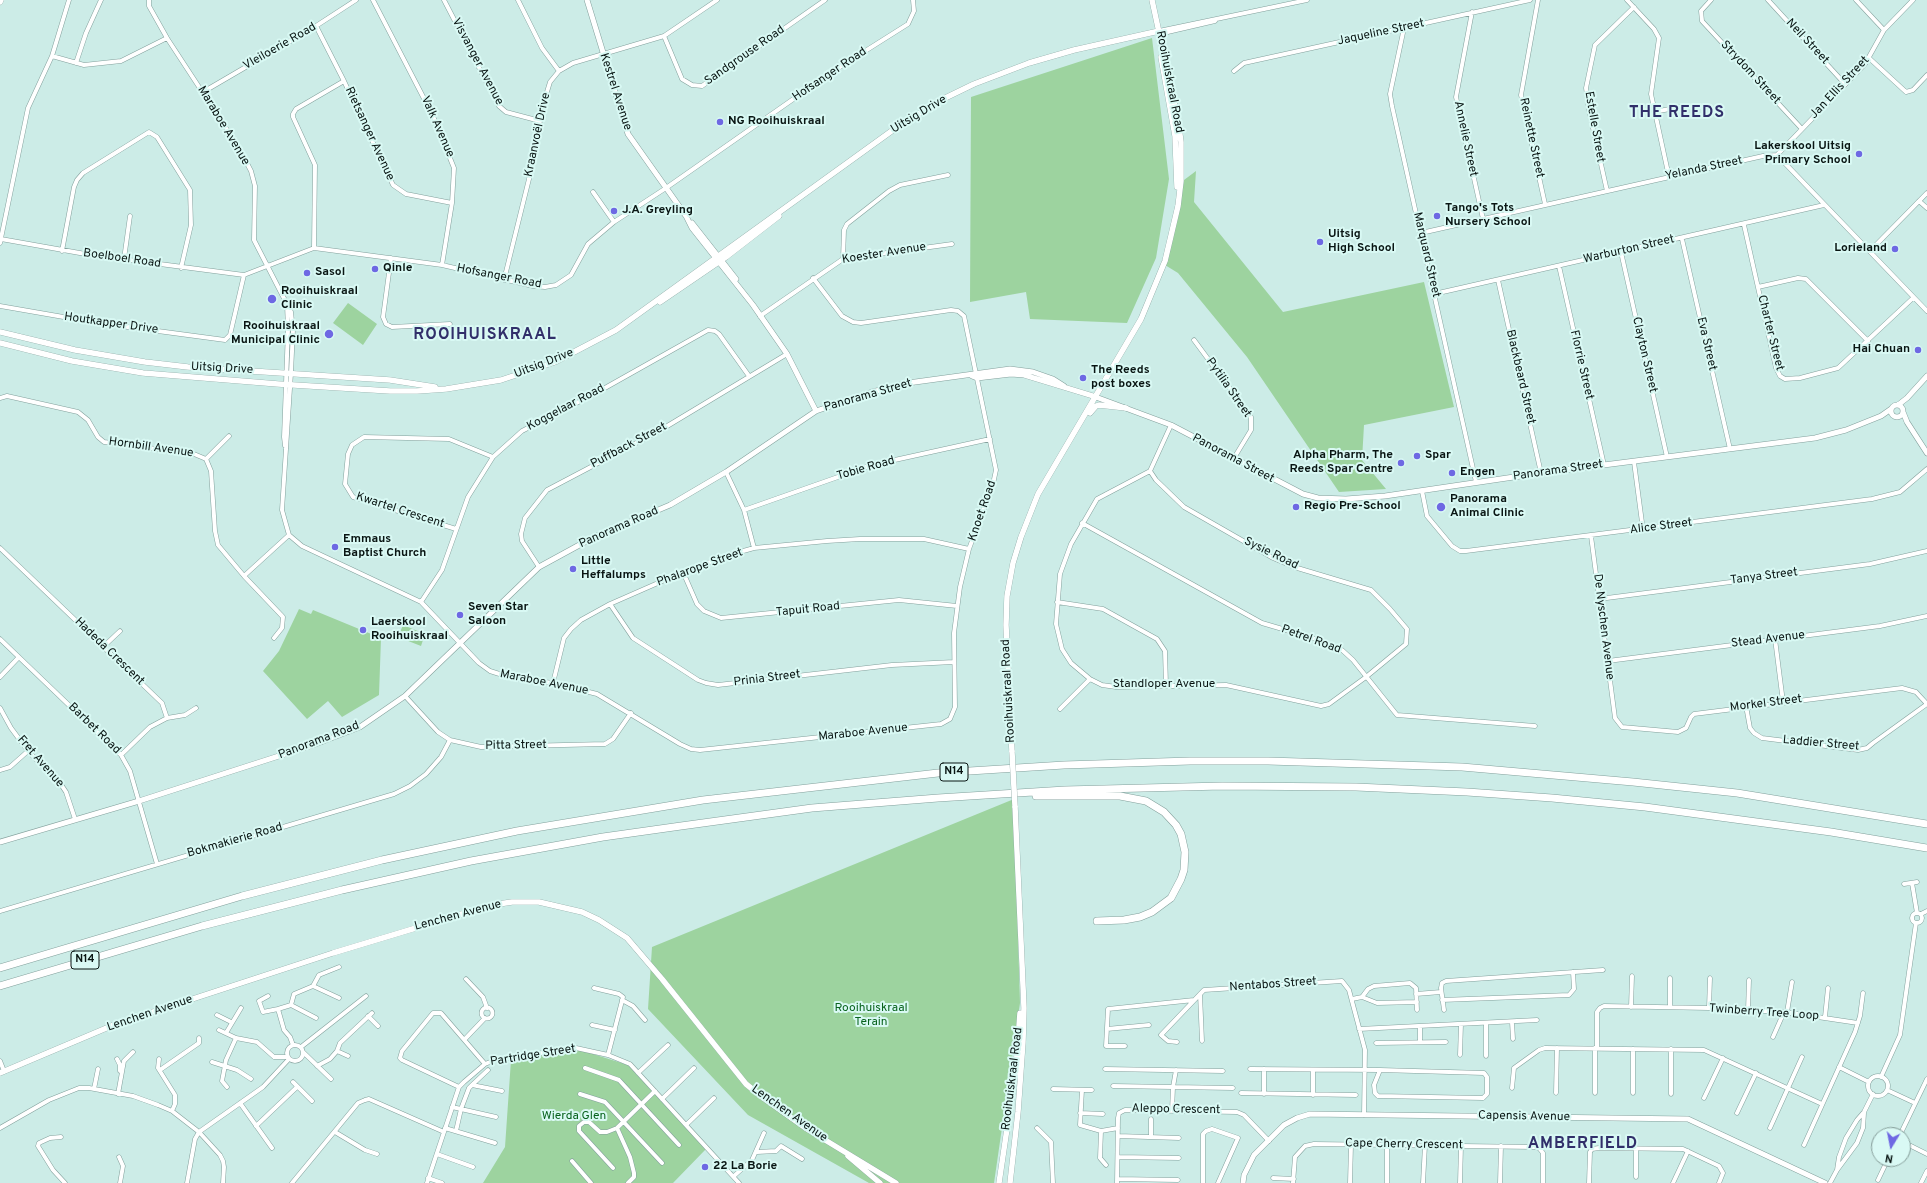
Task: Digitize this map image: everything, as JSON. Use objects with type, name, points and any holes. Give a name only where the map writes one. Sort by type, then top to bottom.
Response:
[{"type":"highway","name":"N14","points":[[0,968],[242,896],[382,860],[518,831],[703,800],[938,774],[1064,766],[1190,762],[1268,761],[1447,766],[1633,782],[1737,793],[1927,824]]},
{"type":"highway","name":"N14","points":[[0,986],[202,926],[342,890],[471,861],[603,837],[812,808],[895,801],[1065,790],[1222,786],[1378,788],[1552,798],[1645,807],[1831,832],[1927,848]]},
{"type":"highway","points":[[895,801],[913,803],[1023,796],[1120,796],[1146,801],[1156,806],[1171,818],[1181,834],[1184,843],[1185,861],[1181,880],[1171,898],[1152,912],[1124,920],[1097,921]]},
{"type":"main road","name":"Rooihuiskraal Road","points":[[1010,1183],[1023,1042],[1023,975],[1006,625],[1007,596],[1013,563],[1020,537],[1038,494],[1081,423],[1120,348],[1144,311],[1165,261],[1181,181],[1181,142],[1178,120],[1148,0]]},
{"type":"main road","name":"Rooihuiskraal Road","points":[[1152,0],[1157,33]]},
{"type":"main road","name":"Uitsig Drive","points":[[0,343],[72,361],[143,373],[289,385],[390,391],[446,389],[501,380],[555,362],[600,340],[634,318],[648,311],[768,225],[794,202],[893,130],[939,101],[974,84],[1057,55],[1074,50],[1157,33]]},
{"type":"main road","name":"Uitsig Drive","points":[[0,332],[75,350],[145,362],[188,367],[390,380],[446,389]]},
{"type":"main road","points":[[1081,423],[1096,406],[1103,405],[1126,408]]},
{"type":"main road","name":"Lenchen Avenue","points":[[2,1072],[116,1024],[333,953],[492,905],[512,902],[539,902],[582,912],[599,920],[627,938],[662,979],[746,1084],[777,1108],[842,1151],[880,1183]]},
{"type":"main road","name":"Rooihuiskraal Road","points":[[999,1183],[1016,1068],[1023,975]]},
{"type":"main road","name":"Lenchen Avenue","points":[[842,1151],[862,1160],[896,1183]]},
{"type":"street","points":[[0,241],[28,108],[52,56],[69,0]]},
{"type":"street","points":[[76,63],[86,33],[101,0]]},
{"type":"street","name":"Maraboe Avenue","points":[[149,0],[149,6],[167,38],[239,148],[251,171],[255,186],[254,238],[266,267],[287,304],[289,373],[288,436],[285,448],[282,510],[289,535],[302,546],[421,602],[460,644],[483,667],[490,671],[512,678],[553,683],[599,694],[680,744],[691,748],[700,750],[941,724],[950,720],[955,707]]},
{"type":"street","name":"Vleiloerie Road","points":[[203,92],[316,26],[356,0]]},
{"type":"street","name":"Valk Avenue","points":[[373,0],[433,116],[453,165],[455,176],[442,265]]},
{"type":"street","name":"Visvanger Avenue","points":[[444,0],[500,106],[506,112],[540,121]]},
{"type":"street","points":[[518,0],[542,48],[559,71]]},
{"type":"street","name":"Kestrel Avenue","points":[[587,0],[602,54],[628,134],[686,216],[692,228],[748,296],[760,316],[787,354],[816,411]]},
{"type":"street","name":"Kraanvoël Drive","points":[[504,280],[529,179],[545,94],[550,82],[559,71],[573,63],[664,36],[717,0]]},
{"type":"street","name":"Sandgrouse Road","points":[[664,36],[682,79],[692,85],[702,86],[825,0]]},
{"type":"street","name":"Hofsanger Road","points":[[244,275],[314,248],[442,265],[504,280],[545,287],[556,285],[565,280],[576,268],[588,244],[614,222],[666,188],[832,72],[908,24],[914,11],[913,0]]},
{"type":"street","name":"Uitsig Drive","points":[[1157,33],[1307,0]]},
{"type":"street","name":"Jaqueline Street","points":[[1234,71],[1244,63],[1530,0]]},
{"type":"street","name":"Reinette Street","points":[[1538,0],[1522,95],[1545,204]]},
{"type":"street","points":[[1627,0],[1654,29],[1659,38],[1651,90],[1654,112],[1669,177]]},
{"type":"street","name":"Strydom Street","points":[[1711,0],[1702,9],[1700,16],[1702,21],[1802,129]]},
{"type":"street","name":"Neil Street","points":[[1768,0],[1845,84]]},
{"type":"street","points":[[1856,0],[1884,30]]},
{"type":"street","name":"Jan Ellis Street","points":[[1777,155],[1869,58],[1884,30],[1913,0]]},
{"type":"street","name":"Estelle Street","points":[[1607,191],[1589,110],[1586,88],[1595,45],[1634,7]]},
{"type":"street","name":"Annelie Street","points":[[1472,12],[1456,97],[1483,218]]},
{"type":"street","name":"Rietsanger Avenue","points":[[316,26],[344,81],[395,189],[406,194],[452,203]]},
{"type":"street","name":"Marquard Street","points":[[1404,28],[1390,94],[1476,482]]},
{"type":"street","points":[[52,56],[88,65],[121,61],[167,38]]},
{"type":"street","points":[[1869,58],[1906,92],[1913,90],[1927,75]]},
{"type":"street","points":[[314,248],[315,165],[293,118],[293,114],[296,109],[344,81]]},
{"type":"street","points":[[1654,112],[1685,106]]},
{"type":"street","points":[[62,251],[74,187],[77,180],[83,173],[148,132],[153,133],[157,137],[190,190],[191,225],[181,268]]},
{"type":"street","points":[[1777,155],[1927,311]]},
{"type":"street","name":"Yelanda Street","points":[[1421,233],[1763,156],[1777,155]]},
{"type":"street","points":[[843,259],[844,230],[847,224],[889,192],[900,186],[948,175]]},
{"type":"street","points":[[593,192],[614,222]]},
{"type":"street","points":[[1870,252],[1927,193]]},
{"type":"street","points":[[1919,201],[1927,208]]},
{"type":"street","name":"Warburton Street","points":[[1434,294],[1682,239],[1824,205]]},
{"type":"street","points":[[124,260],[130,216]]},
{"type":"street","name":"Charter Street","points":[[1744,224],[1776,368],[1778,374],[1783,378],[1791,380],[1838,368],[1913,298]]},
{"type":"street","name":"Eva Street","points":[[1682,239],[1730,449]]},
{"type":"street","name":"Boelboel Road","points":[[0,241],[181,268],[244,275]]},
{"type":"street","name":"Koester Avenue","points":[[760,316],[813,278],[843,259],[952,244]]},
{"type":"street","name":"Clayton Street","points":[[1621,252],[1667,457]]},
{"type":"street","points":[[391,258],[383,317],[386,324],[392,327],[450,324]]},
{"type":"street","name":"Florrie Street","points":[[1559,266],[1604,465]]},
{"type":"street","name":"Houtkapper Drive","points":[[0,306],[98,324],[223,340],[227,339],[230,335],[244,275]]},
{"type":"street","name":"Knoet Road","points":[[813,278],[842,316],[853,322],[862,323],[951,310],[958,311],[964,316],[975,376],[990,439],[996,473],[963,569],[954,633],[955,707]]},
{"type":"street","points":[[1758,287],[1798,278],[1806,279],[1868,341]]},
{"type":"street","name":"Blackbeard Street","points":[[1498,280],[1541,473]]},
{"type":"street","name":"Koggelaar Road","points":[[421,602],[442,570],[468,497],[493,457],[526,428],[596,393],[708,330],[715,331],[719,334],[749,376]]},
{"type":"street","name":"Pytilia Street","points":[[1194,340],[1251,417],[1251,430],[1234,458]]},
{"type":"street","name":"Puffback Street","points":[[539,567],[522,541],[521,534],[525,518],[547,490],[659,431],[787,354]]},
{"type":"street","name":"Panorama Street","points":[[794,426],[816,411],[872,392],[908,383],[975,376],[1017,374],[1064,386],[1095,396],[1171,426],[1303,494],[1318,498],[1346,499],[1385,496],[1541,473],[1634,462],[1822,436],[1846,430],[1881,416],[1891,408],[1898,405]]},
{"type":"street","points":[[1927,376],[1907,398],[1898,405],[1927,453]]},
{"type":"street","name":"Hornbill Avenue","points":[[0,398],[7,396],[78,412],[88,420],[98,438],[104,442],[194,454],[206,459],[211,471],[216,539],[221,550],[283,617],[282,628],[274,638]]},
{"type":"street","points":[[1896,416],[1903,411],[1907,398]]},
{"type":"street","points":[[1891,408],[1891,413],[1907,422]]},
{"type":"street","name":"Panorama Street","points":[[1881,416],[1896,416]]},
{"type":"street","name":"Panorama Road","points":[[0,842],[139,800],[340,735],[360,727],[404,696],[539,567],[594,537],[667,506],[726,472],[794,426]]},
{"type":"street","points":[[1150,471],[1171,426]]},
{"type":"street","points":[[206,459],[229,436]]},
{"type":"street","name":"Kwartel Crescent","points":[[456,529],[353,497],[346,484],[348,454],[352,445],[364,437],[449,439],[493,457]]},
{"type":"street","name":"Tobie Road","points":[[744,510],[872,464],[990,439]]},
{"type":"street","points":[[1634,462],[1643,530]]},
{"type":"street","name":"Alice Street","points":[[1422,491],[1427,516],[1452,546],[1460,551],[1473,551],[1872,499],[1902,491],[1927,469]]},
{"type":"street","name":"Standloper Avenue","points":[[1150,471],[1097,499],[1082,523],[1063,567],[1057,602],[1056,624],[1062,649],[1071,663],[1090,679],[1102,684],[1116,687],[1226,685],[1321,706],[1329,704],[1366,677],[1407,642]]},
{"type":"street","name":"Sysie Road","points":[[1150,471],[1156,480],[1184,508],[1273,558],[1294,567],[1371,590],[1390,609],[1406,630],[1407,642]]},
{"type":"street","points":[[726,472],[744,510],[754,548]]},
{"type":"street","name":"Petrel Road","points":[[1082,523],[1255,619],[1313,638],[1342,650],[1397,715],[1466,719],[1535,726]]},
{"type":"street","points":[[244,576],[289,535]]},
{"type":"street","name":"De Nyschen Avenue","points":[[1591,536],[1615,718]]},
{"type":"street","name":"Phalarope Street","points":[[553,683],[564,638],[581,620],[610,604],[683,572],[729,555],[754,548],[826,540],[917,538],[969,549]]},
{"type":"street","name":"Hadeda Crescent","points":[[0,548],[160,701],[167,718]]},
{"type":"street","name":"Tanya Street","points":[[1599,599],[1870,564],[1927,551]]},
{"type":"street","name":"Tapuit Road","points":[[683,572],[697,604],[704,612],[721,618],[899,600],[957,606]]},
{"type":"street","points":[[1057,602],[1103,609],[1157,639],[1165,651],[1166,685]]},
{"type":"street","name":"Prinia Street","points":[[610,604],[633,638],[698,680],[706,683],[718,684],[892,665],[954,662]]},
{"type":"street","name":"Stead Avenue","points":[[1608,661],[1880,626],[1927,616]]},
{"type":"street","points":[[103,647],[120,631]]},
{"type":"street","name":"Barbet Road","points":[[0,639],[121,755],[130,771],[157,864]]},
{"type":"street","points":[[1775,639],[1782,702]]},
{"type":"street","points":[[0,677],[19,657]]},
{"type":"street","points":[[1060,709],[1090,679]]},
{"type":"street","name":"Morkel Street","points":[[1615,718],[1619,724],[1625,727],[1676,732],[1686,728],[1694,714],[1746,706],[1902,688],[1916,692],[1927,704]]},
{"type":"street","name":"Pitta Street","points":[[404,696],[438,732],[450,740],[481,747],[605,744],[613,739],[631,713]]},
{"type":"street","name":"Laddier Street","points":[[1746,706],[1750,728],[1754,733],[1762,738],[1858,750],[1867,748],[1927,704]]},
{"type":"street","name":"Fret Avenue","points":[[0,708],[11,728],[28,752],[62,786],[66,792],[75,819]]},
{"type":"street","points":[[121,755],[150,727],[167,718],[185,715],[196,708]]},
{"type":"street","name":"Bokmakierie Road","points":[[0,911],[394,794],[410,786],[426,774],[441,757],[450,740]]},
{"type":"street","points":[[0,770],[10,767],[28,752]]},
{"type":"street","points":[[1904,884],[1915,882],[1919,914],[1922,920],[1916,923]]},
{"type":"street","points":[[1916,923],[1912,921],[1912,918],[1927,911]]},
{"type":"street","points":[[1881,1077],[1899,1040],[1916,923]]},
{"type":"street","points":[[291,1005],[294,994],[313,986],[319,975],[339,967]]},
{"type":"street","points":[[1444,1010],[1441,992],[1442,984],[1448,980],[1603,970]]},
{"type":"street","points":[[1442,1000],[1569,995],[1574,989],[1573,972]]},
{"type":"street","points":[[1631,1007],[1632,976]]},
{"type":"street","points":[[1670,978],[1670,1007]]},
{"type":"street","points":[[1709,1008],[1710,978]]},
{"type":"street","points":[[465,1039],[485,1018],[491,1018],[493,1014],[491,1009],[487,1008],[483,997],[466,979]]},
{"type":"street","points":[[1748,1010],[1749,980]]},
{"type":"street","name":"Nentabos Street","points":[[1202,992],[1342,981],[1348,986],[1352,999]]},
{"type":"street","points":[[1773,1037],[1786,1012],[1792,982]]},
{"type":"street","points":[[1362,997],[1368,989],[1374,986],[1407,983],[1415,986],[1417,1010]]},
{"type":"street","points":[[313,986],[339,998]]},
{"type":"street","points":[[594,988],[623,997],[608,1055]]},
{"type":"street","points":[[1824,1018],[1828,988]]},
{"type":"street","points":[[1177,1042],[1168,1041],[1161,1034],[1202,992]]},
{"type":"street","points":[[1202,992],[1202,1041]]},
{"type":"street","points":[[1416,994],[1441,992]]},
{"type":"street","points":[[1804,1145],[1858,1023],[1863,993]]},
{"type":"street","points":[[268,996],[259,1001],[263,1012],[291,1005],[316,1018]]},
{"type":"street","points":[[301,1047],[366,996]]},
{"type":"street","points":[[1364,1115],[1365,1050],[1352,999],[1362,997],[1377,1002],[1417,1002]]},
{"type":"street","points":[[622,1000],[633,1006],[644,1020]]},
{"type":"street","points":[[1125,1046],[1107,1047],[1108,1009],[1194,1000]]},
{"type":"street","name":"Twinberry Tree Loop","points":[[1596,1048],[1597,1015],[1599,1009],[1604,1006],[1709,1008],[1786,1012],[1858,1023]]},
{"type":"street","points":[[226,1033],[231,1022],[241,1008]]},
{"type":"street","points":[[485,1018],[482,1012],[487,1008]]},
{"type":"street","points":[[278,1009],[284,1030],[290,1037],[293,1045]]},
{"type":"street","points":[[442,1183],[428,1181],[458,1087],[402,1060],[400,1056],[402,1051],[436,1012],[441,1013],[485,1064]]},
{"type":"street","points":[[318,1066],[337,1051],[340,1043],[370,1014],[378,1026]]},
{"type":"street","points":[[217,1015],[231,1022]]},
{"type":"street","points":[[1359,1029],[1537,1020]]},
{"type":"street","points":[[1512,1022],[1513,1039]]},
{"type":"street","points":[[1486,1023],[1486,1056]]},
{"type":"street","points":[[592,1024],[614,1030]]},
{"type":"street","points":[[1460,1055],[1461,1024]]},
{"type":"street","points":[[1107,1029],[1149,1025]]},
{"type":"street","points":[[1420,1026],[1420,1042]]},
{"type":"street","points":[[219,1030],[236,1038],[257,1042],[274,1057],[289,1058],[297,1061],[302,1058],[303,1052]]},
{"type":"street","points":[[160,1070],[199,1043],[199,1038]]},
{"type":"street","points":[[227,1087],[222,1082],[226,1060],[236,1038]]},
{"type":"street","points":[[1376,1043],[1446,1042]]},
{"type":"street","points":[[293,1045],[301,1047]]},
{"type":"street","points":[[289,1058],[287,1051],[293,1045]]},
{"type":"street","points":[[638,1074],[668,1045]]},
{"type":"street","points":[[301,1047],[303,1052],[331,1079]]},
{"type":"street","name":"Partridge Street","points":[[458,1087],[485,1064],[495,1060],[573,1048],[608,1055],[627,1062],[739,1183]]},
{"type":"street","points":[[1556,1093],[1557,1048]]},
{"type":"street","points":[[1512,1088],[1512,1073],[1515,1066],[1539,1050],[1557,1048],[1596,1048],[1708,1050],[1822,1104]]},
{"type":"street","points":[[1595,1093],[1596,1048]]},
{"type":"street","points":[[1633,1049],[1633,1093]]},
{"type":"street","points":[[1671,1094],[1672,1050]]},
{"type":"street","points":[[337,1051],[348,1056]]},
{"type":"street","points":[[117,1093],[124,1061],[133,1052]]},
{"type":"street","points":[[1770,1128],[1802,1057]]},
{"type":"street","points":[[187,1183],[195,1139],[199,1132],[263,1087],[289,1058]]},
{"type":"street","points":[[1704,1098],[1724,1058]]},
{"type":"street","points":[[117,1059],[120,1065],[117,1093]]},
{"type":"street","points":[[159,1059],[158,1066],[176,1095],[176,1104],[172,1111]]},
{"type":"street","points":[[0,1061],[2,1072]]},
{"type":"street","points":[[212,1062],[237,1070],[251,1079]]},
{"type":"street","points":[[1839,1067],[1869,1082]]},
{"type":"street","points":[[585,1068],[618,1079],[679,1145]]},
{"type":"street","points":[[662,1099],[694,1068]]},
{"type":"street","points":[[94,1089],[98,1069]]},
{"type":"street","points":[[1250,1069],[1380,1070],[1484,1073],[1488,1077],[1487,1094],[1483,1098],[1378,1096],[1375,1093],[1374,1085],[1380,1070]]},
{"type":"street","points":[[1264,1069],[1264,1094]]},
{"type":"street","points":[[456,1131],[461,1109],[469,1088],[488,1070]]},
{"type":"street","points":[[1105,1070],[1222,1071]]},
{"type":"street","points":[[1172,1111],[1173,1087],[1176,1070]]},
{"type":"street","points":[[1313,1094],[1314,1070]]},
{"type":"street","points":[[1737,1113],[1756,1073]]},
{"type":"street","points":[[1872,1077],[1881,1077],[1887,1082],[1887,1090],[1881,1095],[1873,1094],[1868,1089],[1869,1082],[1872,1077]]},
{"type":"street","points":[[1904,1127],[1927,1079]]},
{"type":"street","points":[[293,1082],[312,1101]]},
{"type":"street","points":[[472,1085],[502,1091]]},
{"type":"street","points":[[256,1126],[298,1086]]},
{"type":"street","points":[[1113,1086],[1233,1088]]},
{"type":"street","points":[[0,1128],[66,1092],[79,1088],[117,1093],[146,1100],[172,1111],[199,1132],[220,1155],[223,1161],[223,1183]]},
{"type":"street","points":[[1053,1089],[1092,1090]]},
{"type":"street","points":[[1082,1090],[1080,1125],[1101,1131],[1118,1128]]},
{"type":"street","points":[[1887,1090],[1915,1103]]},
{"type":"street","points":[[613,1168],[578,1130],[580,1124],[587,1122],[600,1132],[607,1132],[617,1128],[655,1091]]},
{"type":"street","points":[[1241,1093],[1356,1095]]},
{"type":"street","points":[[580,1094],[604,1102],[624,1121],[662,1163]]},
{"type":"street","points":[[1837,1170],[1839,1157],[1846,1138],[1857,1120],[1864,1112],[1873,1094]]},
{"type":"street","points":[[686,1125],[714,1098]]},
{"type":"street","points":[[292,1183],[358,1103],[369,1100],[444,1130],[456,1131],[495,1143]]},
{"type":"street","points":[[240,1103],[272,1148]]},
{"type":"street","points":[[452,1107],[496,1117]]},
{"type":"street","name":"Aleppo Crescent","points":[[1117,1181],[1118,1116],[1123,1110],[1237,1112],[1244,1115],[1269,1141]]},
{"type":"street","points":[[1830,1183],[1837,1170],[1857,1143],[1863,1128],[1864,1112]]},
{"type":"street","points":[[1080,1113],[1103,1114]]},
{"type":"street","name":"Capensis Avenue","points":[[1243,1183],[1244,1175],[1250,1161],[1288,1122],[1305,1115],[1364,1115],[1688,1119],[1825,1183]]},
{"type":"street","points":[[1151,1119],[1151,1137]]},
{"type":"street","points":[[617,1128],[630,1157],[634,1173],[634,1177],[628,1183]]},
{"type":"street","points":[[1037,1128],[1051,1142],[1053,1183]]},
{"type":"street","points":[[1203,1183],[1203,1134],[1206,1130],[1212,1128],[1238,1138],[1218,1183]]},
{"type":"street","points":[[1101,1131],[1100,1158],[1106,1165]]},
{"type":"street","points":[[335,1132],[365,1150],[377,1154]]},
{"type":"street","points":[[734,1176],[751,1162],[757,1152],[764,1133]]},
{"type":"street","points":[[1118,1136],[1179,1138]]},
{"type":"street","points":[[61,1137],[50,1138],[39,1143],[38,1146],[53,1170],[65,1183]]},
{"type":"street","points":[[195,1139],[204,1138]]},
{"type":"street","points":[[1543,1183],[1541,1150],[1556,1139]]},
{"type":"street","name":"Cape Cherry Crescent","points":[[1294,1181],[1295,1157],[1305,1146],[1314,1144],[1501,1146],[1535,1147],[1541,1150]]},
{"type":"street","points":[[1350,1183],[1351,1145]]},
{"type":"street","points":[[1387,1145],[1387,1183]]},
{"type":"street","points":[[1423,1183],[1425,1145]]},
{"type":"street","points":[[757,1152],[776,1151],[781,1146],[802,1159]]},
{"type":"street","points":[[1460,1183],[1461,1146]]},
{"type":"street","points":[[1500,1183],[1501,1146]]},
{"type":"street","points":[[1911,1146],[1927,1154]]},
{"type":"street","points":[[1589,1183],[1590,1154],[1592,1149],[1599,1148],[1680,1148],[1721,1167],[1723,1173],[1719,1183]]},
{"type":"street","points":[[1636,1148],[1636,1177]]},
{"type":"street","points":[[1673,1183],[1688,1151]]},
{"type":"street","points":[[436,1154],[473,1168]]},
{"type":"street","points":[[119,1157],[123,1166],[120,1183]]},
{"type":"street","points":[[1118,1158],[1179,1158]]},
{"type":"street","points":[[572,1161],[591,1183]]},
{"type":"street","points":[[1878,1180],[1884,1167]]},
{"type":"street","points":[[1921,1183],[1927,1171]]},
{"type":"street","points":[[1273,1178],[1294,1181]]},
{"type":"street","points":[[1117,1181],[1178,1180]]},
{"type":"green space","points":[[1152,38],[1169,179],[1156,258],[1127,323],[1030,319],[1026,292],[970,302],[971,97]]},
{"type":"green space","points":[[1196,171],[1194,202],[1283,312],[1424,282],[1454,407],[1364,425],[1362,460],[1386,489],[1339,492],[1247,357],[1178,273],[1165,265],[1184,180]]},
{"type":"green space","points":[[348,303],[377,324],[363,345],[333,323]]},
{"type":"green space","points":[[299,609],[311,614],[313,610],[381,638],[379,695],[342,717],[328,701],[307,719],[263,671],[279,651]]},
{"type":"green space","points":[[403,625],[425,634],[421,646],[398,637]]},
{"type":"green space","name":"Rooihuiskraal Terain","points":[[1014,799],[1020,1003],[994,1183],[869,1183],[748,1115],[648,1009],[652,947]]},
{"type":"green space","name":"Wierda Glen","points":[[577,1049],[628,1065],[706,1149],[673,1183],[483,1183],[505,1147],[511,1060]]},
{"type":"place","name":"NG Rooihuiskraal","points":[[720,122]]},
{"type":"place","name":"Lakerskool Uitsig Primary School","points":[[1859,154]]},
{"type":"place","name":"J.A. Greyling","points":[[614,211]]},
{"type":"place","name":"Tango's Tots Nursery School","points":[[1437,216]]},
{"type":"place","name":"Uitsig High School","points":[[1320,242]]},
{"type":"place","name":"Lorieland","points":[[1895,249]]},
{"type":"place","name":"Qinle","points":[[375,269]]},
{"type":"place","name":"Sasol","points":[[307,273]]},
{"type":"place","name":"Rooihuiskraal Clinic","points":[[272,299]]},
{"type":"place","name":"Rooihuiskraal Municipal Clinic","points":[[329,334]]},
{"type":"place","name":"Hai Chuan","points":[[1918,350]]},
{"type":"place","name":"The Reeds post boxes","points":[[1083,378]]},
{"type":"place","name":"Spar","points":[[1417,456]]},
{"type":"place","name":"Alpha Pharm, The Reeds Spar Centre","points":[[1401,463]]},
{"type":"place","name":"Engen","points":[[1452,473]]},
{"type":"place","name":"Regio Pre-School","points":[[1296,507]]},
{"type":"place","name":"Panorama Animal Clinic","points":[[1441,507]]},
{"type":"place","name":"Emmaus Baptist Church","points":[[335,547]]},
{"type":"place","name":"Little Heffalumps","points":[[573,569]]},
{"type":"place","name":"Seven Star Saloon","points":[[460,615]]},
{"type":"place","name":"Laerskool Rooihuiskraal","points":[[363,630]]},
{"type":"place","name":"22 La Borie","points":[[705,1167]]},
{"type":"district","name":"THE REEDS","points":[[1677,114]]},
{"type":"district","name":"ROOIHUISKRAAL","points":[[485,336]]},
{"type":"district","name":"AMBERFIELD","points":[[1583,1145]]}]
